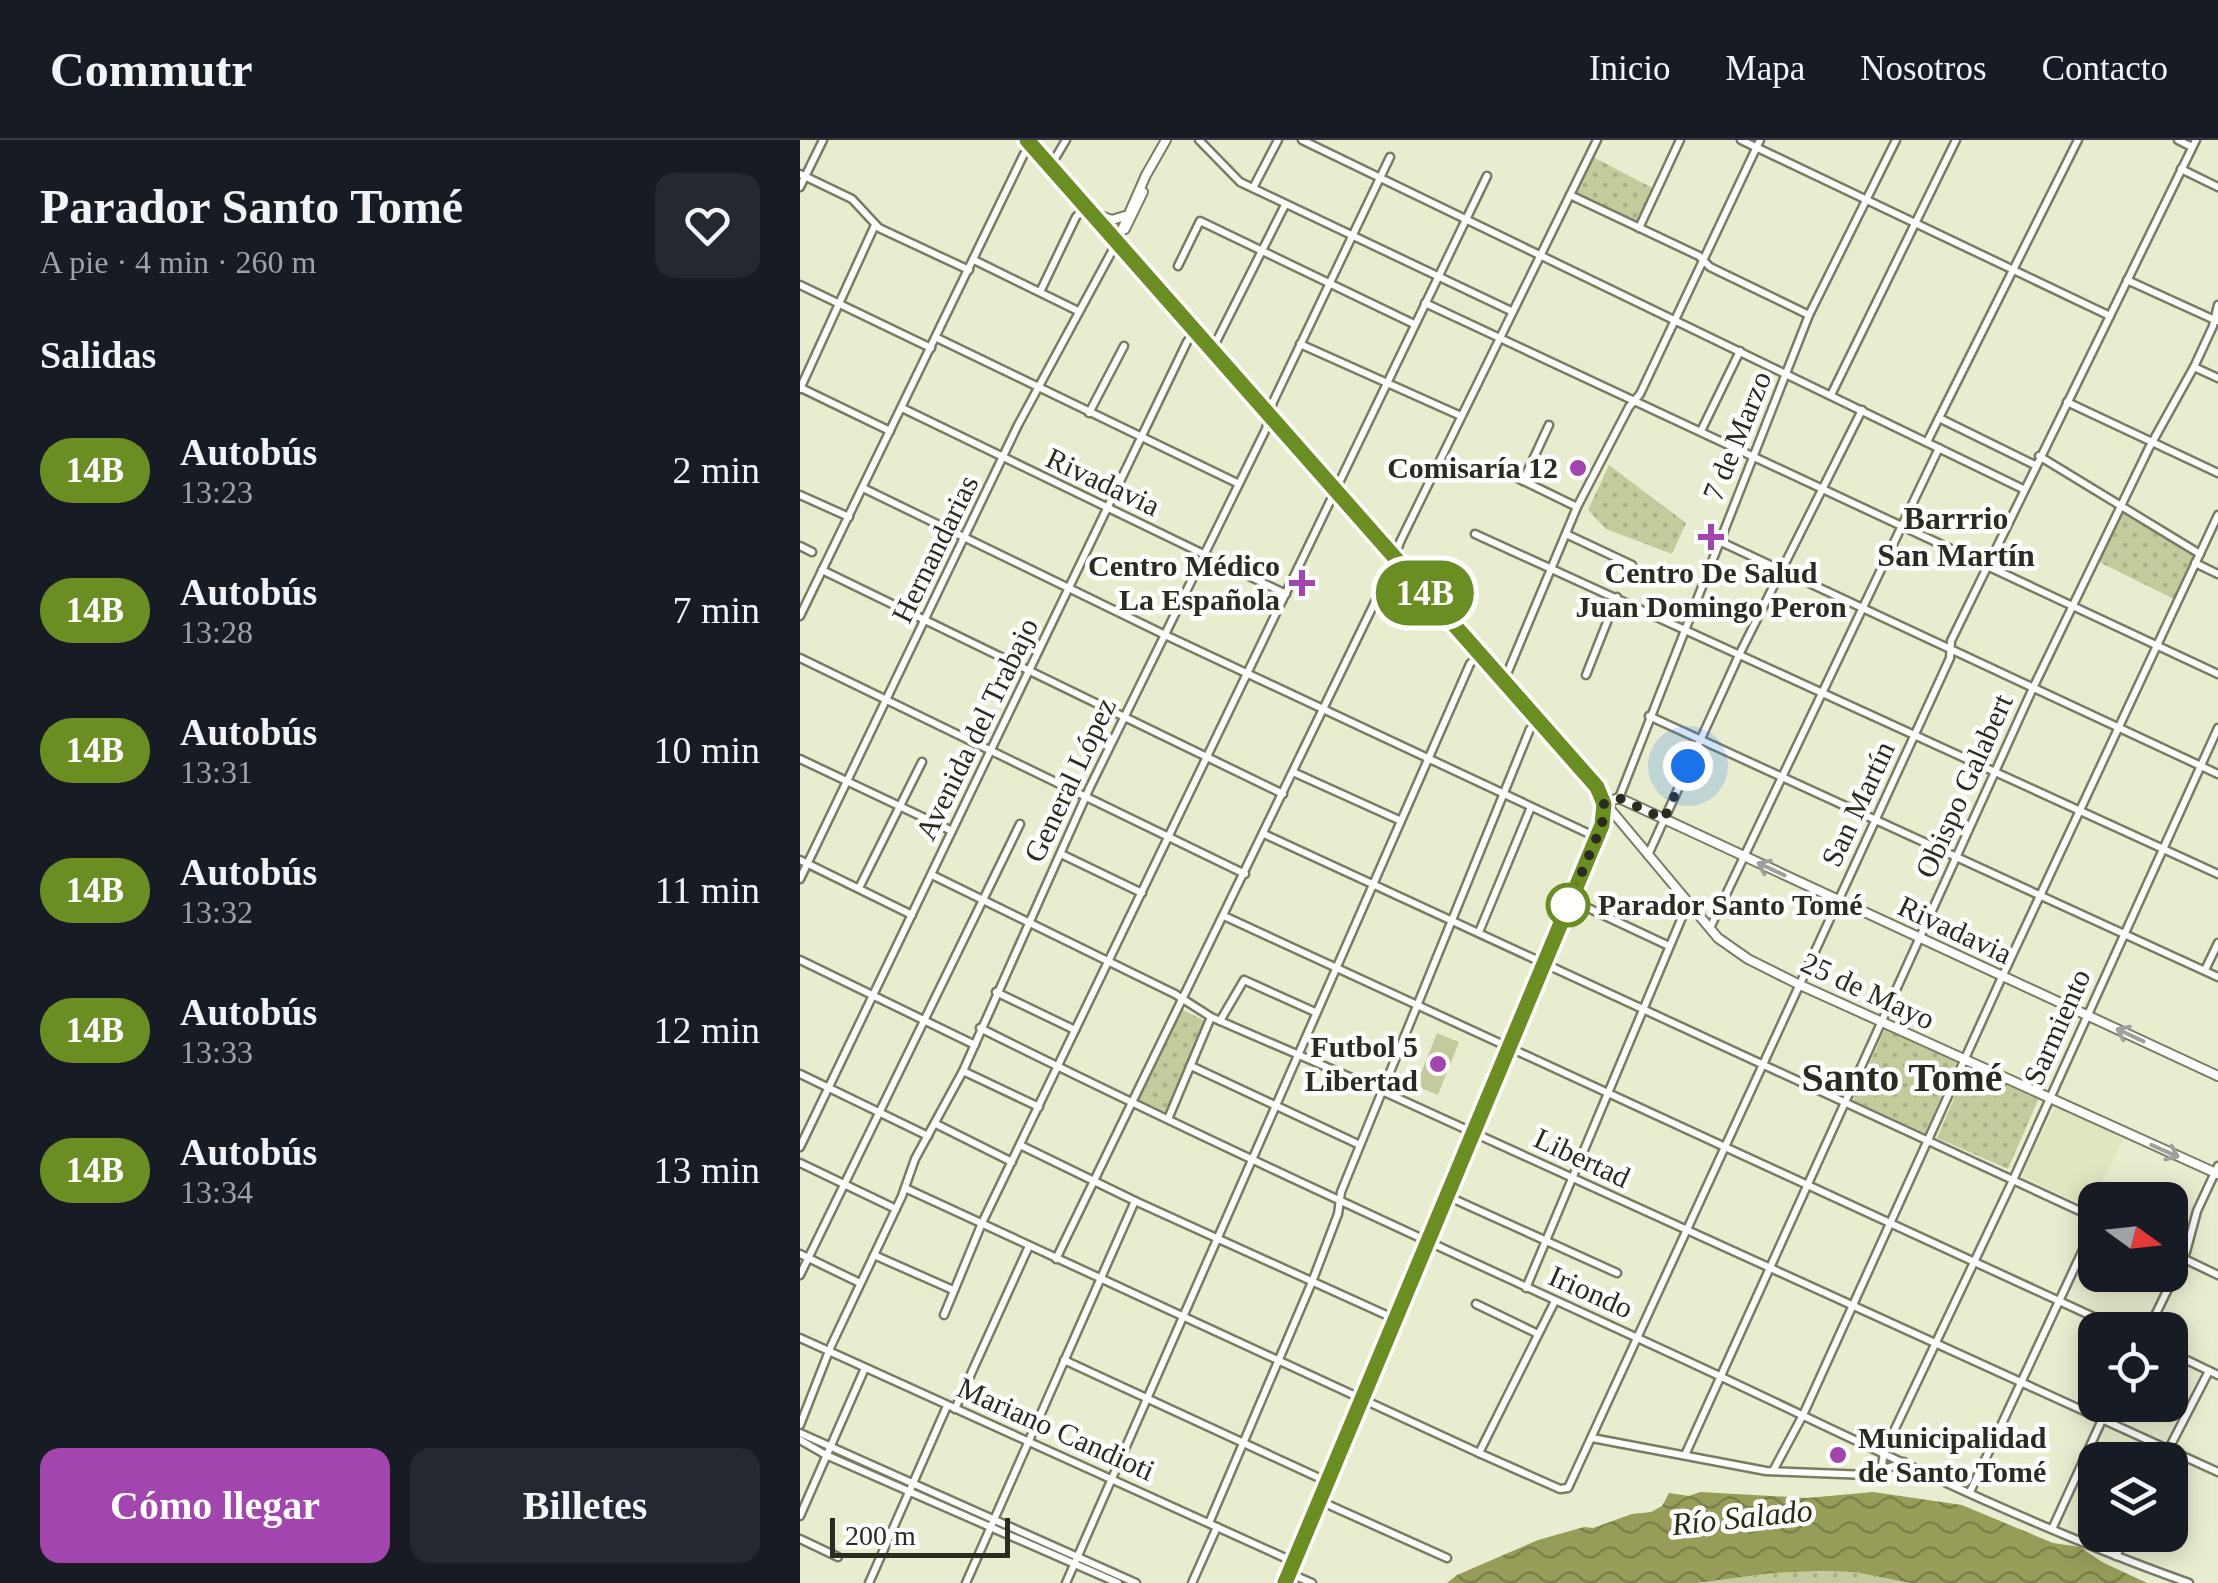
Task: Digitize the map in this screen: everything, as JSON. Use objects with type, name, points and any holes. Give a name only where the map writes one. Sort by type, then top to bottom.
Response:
[{"type":"main road","points":[[1117,241],[1166,140]]},
{"type":"main road","name":"25 de Mayo","points":[[1030,143],[1597,787],[1604,804],[1709,930],[1748,959],[1798,984],[2049,1100],[2217,1171]]},
{"type":"main road","points":[[1117,241],[1130,222],[1159,154]]},
{"type":"main road","points":[[1088,209],[1112,220],[1128,213]]},
{"type":"main road","points":[[1285,1583],[1545,962],[1596,837],[1604,804],[1619,798]]},
{"type":"main road","name":"Rivadavia","points":[[1619,798],[2218,1076]]},
{"type":"street","points":[[800,186],[802,175],[823,140]]},
{"type":"street","points":[[1050,167],[1066,140]]},
{"type":"street","points":[[1199,140],[1237,179],[1253,188],[1512,311]]},
{"type":"street","points":[[1253,188],[1278,140]]},
{"type":"street","points":[[1302,140],[2023,489]]},
{"type":"street","points":[[1056,1259],[1597,140]]},
{"type":"street","points":[[1639,228],[1680,140]]},
{"type":"street","points":[[1741,140],[1758,144],[2110,316]]},
{"type":"street","name":"7 de Marzo","points":[[1619,798],[1809,315],[1896,140]]},
{"type":"street","points":[[1831,395],[1956,140]]},
{"type":"street","points":[[1927,442],[2078,140]]},
{"type":"street","points":[[2178,140],[2194,143]]},
{"type":"street","points":[[800,616],[1030,143]]},
{"type":"street","name":"San Martín","points":[[1479,1453],[1565,1489],[1571,1485],[1916,734],[1950,658],[1951,641],[2194,143]]},
{"type":"street","points":[[1503,682],[1578,507],[1636,401],[1758,144]]},
{"type":"street","name":"General López","points":[[800,1425],[860,1282],[928,1136],[964,1071],[996,992],[1124,716],[1266,429],[1300,344],[1390,158]]},
{"type":"street","points":[[2182,170],[2218,187]]},
{"type":"street","points":[[802,175],[856,202],[875,225],[969,270]]},
{"type":"street","points":[[944,1315],[982,1224],[1487,176]]},
{"type":"street","points":[[1570,195],[1809,315]]},
{"type":"street","points":[[1212,352],[1285,205]]},
{"type":"street","points":[[1040,292],[1076,217],[1088,209]]},
{"type":"street","points":[[1178,266],[1200,221],[1414,324]]},
{"type":"street","points":[[875,225],[800,388],[890,431]]},
{"type":"street","name":"Hernandarias","points":[[800,879],[804,862],[847,782],[1037,388],[1117,241]]},
{"type":"street","points":[[974,260],[1078,311]]},
{"type":"street","points":[[2127,280],[2216,320]]},
{"type":"street","points":[[800,285],[931,348]]},
{"type":"street","points":[[1425,303],[2218,674]]},
{"type":"street","name":"Obispo Galabert","points":[[1685,1455],[2033,688],[2121,505],[2194,367],[2216,320],[2218,305]]},
{"type":"street","name":"Avenida del Trabajo","points":[[800,1146],[1186,342],[1195,332]]},
{"type":"street","points":[[937,338],[1238,483]]},
{"type":"street","points":[[1300,344],[1461,416]]},
{"type":"street","points":[[1089,413],[1124,346]]},
{"type":"street","points":[[1701,431],[1740,352]]},
{"type":"street","points":[[2194,367],[2218,378]]},
{"type":"street","points":[[2067,402],[2218,474]]},
{"type":"street","name":"Rivadavia","points":[[902,408],[1286,594]]},
{"type":"street","points":[[1648,856],[1740,652],[1862,410]]},
{"type":"street","points":[[1938,418],[2035,465]]},
{"type":"street","points":[[1523,481],[1549,425]]},
{"type":"street","points":[[1709,930],[1939,448]]},
{"type":"street","points":[[2039,456],[2200,554]]},
{"type":"street","points":[[1505,472],[1578,507]]},
{"type":"street","points":[[863,488],[1596,837]]},
{"type":"street","points":[[800,495],[849,517]]},
{"type":"street","points":[[1773,1471],[1803,1414],[2218,515]]},
{"type":"street","points":[[1475,534],[2218,874]]},
{"type":"street","points":[[1566,534],[1632,565]]},
{"type":"street","points":[[1719,541],[2218,774]]},
{"type":"street","points":[[800,546],[812,552]]},
{"type":"street","points":[[2195,563],[2218,574]]},
{"type":"street","points":[[822,570],[1283,794]]},
{"type":"street","points":[[1586,675],[1617,597]]},
{"type":"street","points":[[1066,1583],[1399,820],[1470,664],[1479,654]]},
{"type":"street","points":[[800,658],[1245,874]]},
{"type":"street","points":[[1649,716],[2218,977]]},
{"type":"street","points":[[1192,1583],[1244,1443],[1312,1282],[1341,1192],[1530,730],[1539,722]]},
{"type":"street","name":"Sarmiento","points":[[1881,1472],[1884,1452],[2013,1180],[2218,728]]},
{"type":"street","points":[[800,759],[952,832]]},
{"type":"street","points":[[859,888],[922,762]]},
{"type":"street","points":[[1293,772],[1399,820]]},
{"type":"street","points":[[1479,932],[1531,807]]},
{"type":"street","points":[[800,1275],[804,1256],[1020,824]]},
{"type":"street","points":[[1264,834],[2078,1212]]},
{"type":"street","points":[[1062,854],[1142,893]]},
{"type":"street","points":[[804,862],[912,914]]},
{"type":"street","name":"Libertad","points":[[932,875],[1211,1017],[1382,1091],[2078,1409]]},
{"type":"street","points":[[1570,900],[1670,946]]},
{"type":"street","points":[[1526,1288],[1688,903]]},
{"type":"street","points":[[1224,916],[2083,1312]]},
{"type":"street","points":[[2205,970],[2218,943]]},
{"type":"street","points":[[800,960],[976,1045]]},
{"type":"street","points":[[1220,1021],[1244,980],[1315,1012]]},
{"type":"street","points":[[996,992],[1076,1030]]},
{"type":"street","points":[[1168,1118],[1211,1017]]},
{"type":"street","name":"Iriondo","points":[[980,1028],[1340,1203],[1970,1492],[2116,1556],[2189,1583]]},
{"type":"street","points":[[1191,1066],[1360,1146]]},
{"type":"street","points":[[964,1071],[1039,1108]]},
{"type":"street","points":[[800,1074],[928,1136]]},
{"type":"street","points":[[936,1124],[1012,1162]]},
{"type":"street","points":[[1020,1145],[1395,1320]]},
{"type":"street","points":[[800,1163],[896,1209]]},
{"type":"street","points":[[2188,1243],[2217,1171]]},
{"type":"street","points":[[905,1188],[1479,1453],[1554,1301]]},
{"type":"street","points":[[1447,1196],[1616,1274]]},
{"type":"street","points":[[966,1583],[1134,1201]]},
{"type":"street","points":[[869,1583],[1029,1246]]},
{"type":"street","points":[[874,1255],[953,1290]]},
{"type":"street","points":[[804,1256],[860,1282]]},
{"type":"street","points":[[1970,1492],[2078,1259]]},
{"type":"street","points":[[2188,1261],[2218,1275]]},
{"type":"street","points":[[1476,1304],[1538,1334]]},
{"type":"street","name":"Mariano Candioti","points":[[800,1338],[1294,1562]]},
{"type":"street","points":[[1064,1360],[1328,1482]]},
{"type":"street","points":[[2188,1361],[2218,1375]]},
{"type":"street","points":[[800,1516],[865,1368]]},
{"type":"street","points":[[2173,1442],[2208,1371]]},
{"type":"street","points":[[2052,1527],[2101,1422]]},
{"type":"street","name":"Libertad","points":[[2106,1422],[2151,1442]]},
{"type":"street","points":[[800,1436],[1118,1583]]},
{"type":"street","points":[[1592,1438],[1773,1471],[1881,1472],[1905,1462]]},
{"type":"street","name":"Libertad","points":[[2188,1458],[2216,1471]]},
{"type":"street","points":[[2216,1471],[2218,1460]]},
{"type":"street","points":[[1320,1501],[1447,1558]]},
{"type":"street","points":[[800,1539],[838,1557]]},
{"type":"street","points":[[2116,1556],[2118,1552]]},
{"type":"street","points":[[1076,1561],[1136,1583]]},
{"type":"street","points":[[1289,1573],[1312,1583]]},
{"type":"shaded area","points":[[1593,157],[1653,188],[1636,223],[1575,194]]},
{"type":"shaded area","points":[[1609,465],[1686,523],[1672,554],[1606,529],[1588,510]]},
{"type":"shaded area","points":[[2124,512],[2193,556],[2174,599],[2099,562]]},
{"type":"shaded area","points":[[1181,1009],[1205,1021],[1166,1112],[1137,1099]]},
{"type":"shaded area","points":[[1885,1029],[1957,1061],[1925,1133],[1853,1100]]},
{"type":"shaded area","name":"Futbol 5 Libertad","points":[[1437,1033],[1459,1042],[1438,1095],[1416,1086]]},
{"type":"shaded area","points":[[1968,1066],[2039,1098],[2008,1169],[1937,1138]]},
{"type":"shaded area","points":[[2056,1106],[2124,1138],[2103,1182],[2078,1182],[2078,1202],[2023,1177]]},
{"type":"shaded area","points":[[1855,1572],[1910,1583],[1697,1583],[1772,1573]]},
{"type":"water","name":"Río Salado","points":[[1700,1492],[1807,1498],[1873,1492],[1962,1505],[2053,1543],[2078,1547],[2078,1552],[2087,1552],[2147,1583],[1910,1583],[1855,1572],[1820,1571],[1697,1583],[1447,1583],[1538,1540],[1651,1512],[1662,1506],[1669,1493],[1689,1496]]},
{"type":"bus line","name":"14B","points":[[1027,140],[1597,787],[1605,808],[1602,825],[1285,1583]]},
{"type":"place","name":"Comisaría 12","points":[[1578,468]]},
{"type":"place","name":"Centro De Salud Juan Domingo Peron","points":[[1711,537]]},
{"type":"place","name":"Centro Médico La Española","points":[[1302,583]]},
{"type":"place","name":"Parador Santo Tomé","points":[[1568,905]]},
{"type":"place","name":"Futbol 5 Libertad","points":[[1438,1064]]},
{"type":"place","name":"Municipalidad de Santo Tomé","points":[[1838,1455]]},
{"type":"district","name":"Barrrio San Martín","points":[[1956,536]]},
{"type":"district","name":"Santo Tomé","points":[[1902,1077]]},
{"type":"route","points":[[1568,905],[1602,825],[1604,804],[1619,798],[1664,819],[1688,766]]}]
